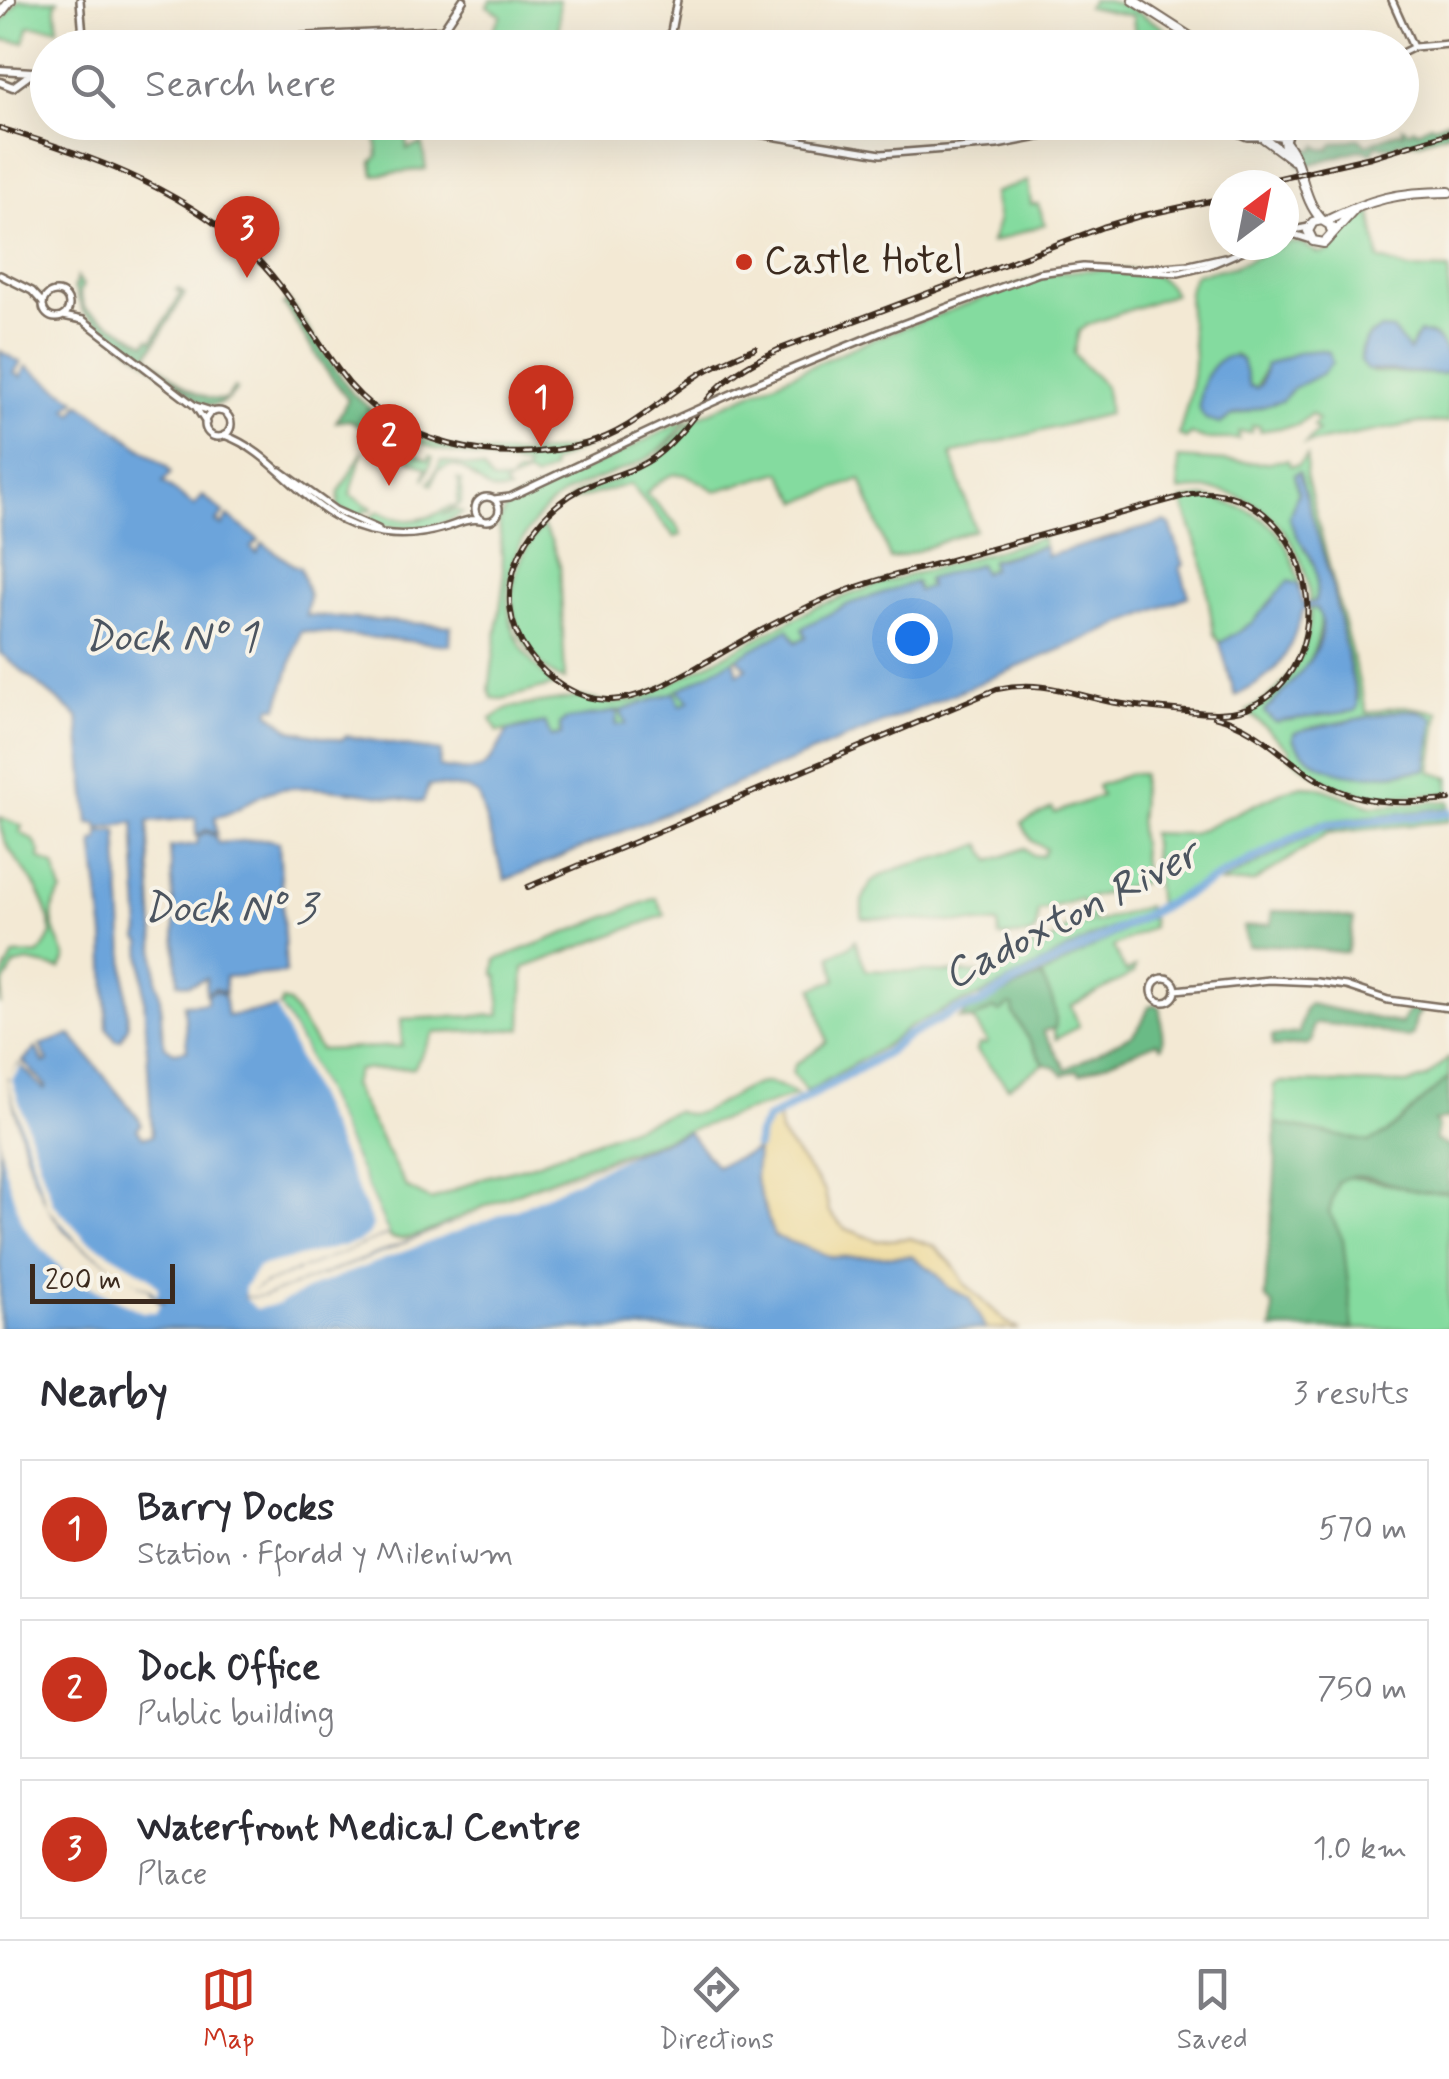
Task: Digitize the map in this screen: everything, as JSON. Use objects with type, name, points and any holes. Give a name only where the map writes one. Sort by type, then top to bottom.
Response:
[{"type":"main road","points":[[0,14],[11,0]]},
{"type":"main road","points":[[439,30],[448,26],[463,0]]},
{"type":"main road","points":[[1134,0],[1180,30]]},
{"type":"main road","points":[[0,70],[30,72]]},
{"type":"main road","points":[[12,71],[18,75],[18,83]]},
{"type":"main road","points":[[0,82],[11,87],[30,73]]},
{"type":"main road","points":[[1276,140],[1296,163],[1311,206],[1313,241],[1324,242],[1362,204]]},
{"type":"main road","points":[[1310,226],[1362,204],[1401,194],[1449,192]]},
{"type":"main road","points":[[1311,206],[1332,233]]},
{"type":"street","points":[[80,0],[82,30]]},
{"type":"street","points":[[671,30],[677,0]]},
{"type":"street","points":[[1392,0],[1405,30]]},
{"type":"street","points":[[1419,46],[1449,44]]},
{"type":"street","points":[[795,140],[881,154],[1023,140]]},
{"type":"street","points":[[1299,229],[1310,226]]},
{"type":"street","points":[[1299,236],[1313,241]]},
{"type":"street","points":[[462,520],[482,498],[510,497],[740,390],[1021,279],[1070,268],[1188,266],[1215,260]]},
{"type":"street","points":[[0,275],[32,291],[50,316],[83,320]]},
{"type":"street","points":[[32,291],[65,295],[83,320],[195,406],[225,413],[243,444]]},
{"type":"street","points":[[43,303],[50,292]]},
{"type":"street","points":[[62,316],[69,304]]},
{"type":"street","points":[[195,406],[211,434],[243,444],[340,513],[396,533],[429,532],[462,520],[493,520],[510,497]]},
{"type":"street","points":[[206,424],[214,412]]},
{"type":"street","points":[[224,435],[231,423]]},
{"type":"street","points":[[494,499],[498,511]]},
{"type":"street","points":[[475,507],[481,520]]},
{"type":"street","points":[[1163,978],[1170,980],[1176,990],[1173,998],[1165,1002],[1155,998],[1152,990],[1154,983],[1163,978]]},
{"type":"street","points":[[1176,990],[1269,980],[1317,982],[1346,986],[1388,1000],[1449,1008]]},
{"type":"green space","points":[[19,0],[58,0],[58,28],[29,26],[24,42],[0,40],[0,24]]},
{"type":"green space","points":[[491,0],[559,0],[559,30],[493,30],[501,15],[487,6]]},
{"type":"green space","points":[[1092,0],[1113,2],[1166,30],[1134,30],[1133,16],[1087,7]]},
{"type":"green space","points":[[1449,120],[1449,132],[1418,142],[1398,142],[1394,147],[1376,146],[1372,153],[1362,149],[1302,167],[1298,164],[1307,149],[1313,150],[1317,145],[1329,149],[1333,144],[1350,140],[1361,140],[1367,145],[1379,140],[1419,140],[1419,130],[1430,124]]},
{"type":"green space","points":[[376,140],[407,140],[407,149],[422,144],[426,169],[374,175],[372,162],[378,156]]},
{"type":"green space","points":[[1028,181],[1031,204],[1038,204],[1045,224],[991,243],[998,221],[993,193]]},
{"type":"green space","points":[[1371,211],[1379,259],[1408,269],[1449,270],[1449,365],[1440,342],[1428,333],[1415,338],[1409,351],[1381,329],[1369,336],[1372,372],[1442,374],[1449,370],[1449,422],[1419,423],[1305,444],[1318,431],[1313,426],[1318,420],[1311,414],[1298,425],[1260,431],[1260,426],[1252,426],[1252,432],[1239,432],[1239,439],[1204,439],[1191,434],[1186,439],[1179,435],[1193,372],[1188,305],[1195,274],[1249,260],[1299,260],[1299,243],[1319,254],[1329,252],[1351,220]],"holes":[[[1299,352],[1332,363],[1314,378],[1294,387],[1281,401],[1231,416],[1220,424],[1212,420],[1235,355],[1242,360],[1249,386],[1256,388],[1266,366]]]},
{"type":"green space","points":[[1081,270],[1146,273],[1158,277],[1174,294],[1079,331],[1074,353],[1103,384],[1108,414],[951,454],[975,530],[890,559],[861,479],[799,502],[781,472],[716,491],[688,476],[665,478],[646,493],[676,524],[681,535],[675,537],[630,484],[567,502],[578,493],[616,480],[654,460],[695,418],[865,342],[1048,274]]},
{"type":"green space","points":[[77,277],[83,285],[80,293],[85,309],[146,343],[149,338],[153,340],[181,294],[176,290],[179,289],[185,294],[148,355],[195,393],[216,400],[227,399],[234,388],[237,390],[229,398],[221,403],[201,403],[83,312],[74,288]]},
{"type":"green space","points":[[288,300],[352,393],[371,409],[367,410],[371,420],[362,428],[349,420],[336,422],[348,399],[284,304]]},
{"type":"green space","points":[[367,409],[415,436],[457,449],[521,454],[586,446],[551,464],[552,470],[534,479],[526,474],[511,481],[516,474],[524,474],[527,467],[435,449],[380,425],[374,433],[428,460],[433,458],[424,480],[426,468],[372,444],[372,434],[362,428]]},
{"type":"green space","points":[[689,418],[651,456],[560,497],[527,532],[510,578],[508,608],[520,645],[555,685],[502,699],[492,698],[489,690],[504,579],[499,522],[505,509],[515,500]]},
{"type":"green space","points":[[363,451],[350,495],[372,508],[364,510],[362,518],[369,519],[378,511],[413,520],[457,506],[456,479],[462,480],[461,504],[442,515],[457,510],[463,513],[432,526],[400,528],[368,521],[338,507],[339,492]]},
{"type":"green space","points":[[1307,456],[1306,475],[1367,713],[1404,706],[1439,712],[1431,772],[1449,778],[1449,793],[1382,796],[1328,782],[1288,755],[1290,750],[1247,711],[1273,693],[1294,669],[1306,640],[1310,608],[1316,608],[1321,615],[1312,655],[1288,689],[1267,708],[1358,700],[1331,581],[1299,472],[1294,474],[1298,493],[1289,517],[1316,568],[1315,603],[1310,604],[1298,554],[1286,533],[1251,502],[1230,493],[1205,489],[1179,491],[1178,458],[1259,463],[1288,460],[1290,466],[1298,465]],"holes":[[[1404,710],[1428,714],[1427,770],[1354,774],[1312,758],[1306,729]]]},
{"type":"green space","points":[[441,461],[483,469],[492,481],[509,482],[504,486],[509,491],[498,492],[466,471],[449,467],[437,471],[432,485],[429,483]]},
{"type":"green space","points":[[1204,497],[1242,508],[1269,524],[1288,550],[1300,587],[1288,581],[1253,622],[1220,643],[1214,634],[1202,559],[1182,500]]},
{"type":"green space","points":[[542,526],[560,566],[565,680],[549,672],[533,655],[514,618],[513,586],[517,571]]},
{"type":"green space","points":[[1041,538],[1044,546],[991,560],[992,569],[982,573],[979,564],[927,580],[929,587],[918,591],[915,582],[796,642],[787,630],[679,690],[689,701],[679,707],[675,692],[621,711],[627,724],[616,726],[617,711],[565,720],[560,725],[561,735],[550,737],[545,723],[498,732],[491,719],[508,708],[580,697],[613,704],[643,698],[816,607],[882,583]]},
{"type":"green space","points":[[1129,774],[1142,774],[1139,829],[1145,882],[1088,898],[1095,923],[1147,906],[1149,912],[908,1028],[806,1092],[792,1072],[795,1065],[827,1042],[813,988],[836,980],[831,955],[855,940],[866,970],[997,974],[1029,943],[1038,951],[1071,925],[1089,923],[1081,899],[1038,911],[1036,930],[1030,935],[999,937],[998,924],[862,918],[862,901],[871,882],[898,869],[981,844],[991,861],[1025,848],[1032,855],[1042,856],[1046,849],[1032,841],[1022,823],[1052,808],[1055,813],[1101,796],[1097,786]]},
{"type":"green space","points":[[1318,787],[1372,806],[1449,801],[1449,807],[1319,822],[1158,906],[1151,833],[1191,834],[1286,790]]},
{"type":"green space","points":[[1449,816],[1449,821],[1328,833],[1254,882],[1219,884],[1320,830]]},
{"type":"green space","points":[[0,817],[22,826],[20,832],[34,841],[39,858],[54,866],[62,892],[53,908],[53,924],[66,958],[61,969],[28,962],[15,965],[4,983],[0,1005],[0,981],[14,955],[39,954],[52,934],[39,893],[6,843]]},
{"type":"green space","points":[[656,898],[665,915],[524,968],[522,1029],[434,1033],[414,1068],[358,1070],[352,1085],[406,1187],[431,1200],[485,1177],[525,1167],[676,1111],[698,1113],[756,1085],[774,1084],[797,1095],[595,1163],[420,1235],[390,1237],[302,1046],[280,1008],[282,1001],[289,1003],[320,1050],[402,1046],[401,1019],[500,1015],[498,977],[494,974],[496,960]]},
{"type":"green space","points":[[1272,911],[1354,919],[1347,953],[1248,946],[1243,927],[1271,924]]},
{"type":"green space","points":[[1147,918],[1152,919],[1152,927],[1113,947],[1126,972],[1135,967],[1134,973],[1071,1006],[1079,1026],[1056,1039],[1041,976]]},
{"type":"green space","points":[[1041,976],[1056,1014],[1055,1028],[1043,1031],[1066,1069],[1133,1034],[1149,1006],[1155,1004],[1160,1007],[1163,1044],[1161,1047],[1157,1042],[1080,1074],[1077,1070],[1063,1075],[1044,1064],[1014,1015],[1013,1006],[1000,1012],[993,1009],[973,1020],[959,1019],[970,1009]]},
{"type":"green space","points":[[1009,1004],[1044,1064],[1008,1087],[977,1051],[979,1044],[987,1041],[973,1020]]},
{"type":"green space","points":[[1310,1004],[1401,1024],[1409,1010],[1422,1010],[1408,1038],[1317,1023],[1308,1044],[1273,1047],[1272,1036],[1299,1033],[1305,1008]]},
{"type":"green space","points":[[1449,1058],[1449,1077],[1387,1133],[1369,1142],[1275,1123],[1274,1085],[1281,1082],[1408,1084],[1426,1078]]},
{"type":"green space","points":[[1449,1077],[1449,1118],[1434,1121],[1438,1126],[1435,1140],[1449,1146],[1449,1192],[1420,1192],[1366,1177],[1338,1182],[1329,1212],[1343,1239],[1353,1329],[1272,1329],[1273,1306],[1265,1297],[1275,1123],[1369,1142],[1387,1133]]},
{"type":"green space","points":[[1344,1177],[1449,1192],[1449,1329],[1353,1329],[1329,1212],[1338,1182]]},
{"type":"sand","points":[[779,1114],[780,1133],[825,1192],[829,1211],[844,1228],[878,1241],[910,1238],[934,1246],[951,1262],[965,1284],[1019,1329],[898,1329],[737,1246],[760,1135]]},
{"type":"water","points":[[1381,329],[1393,330],[1409,351],[1419,333],[1433,336],[1445,351],[1449,371],[1442,374],[1367,370],[1361,363],[1363,347]]},
{"type":"water","name":"Dock Nº 1","points":[[0,351],[21,363],[14,373],[21,377],[26,366],[76,400],[67,409],[73,414],[80,403],[167,467],[171,473],[163,482],[194,506],[203,496],[224,513],[216,522],[222,526],[228,516],[259,540],[251,548],[257,553],[263,543],[300,567],[309,596],[306,615],[451,626],[450,645],[301,631],[278,707],[271,707],[269,712],[291,730],[441,752],[439,767],[467,771],[483,767],[508,731],[545,723],[551,737],[561,735],[560,725],[565,720],[618,711],[616,725],[626,724],[620,711],[675,692],[680,706],[689,701],[678,690],[734,659],[738,674],[747,668],[737,658],[788,629],[796,642],[806,637],[802,629],[805,626],[849,604],[915,582],[918,591],[929,587],[927,579],[979,564],[983,573],[992,569],[991,561],[1044,546],[1047,556],[1165,522],[1170,525],[1184,565],[1180,567],[1189,596],[505,880],[478,795],[467,789],[429,785],[423,802],[287,788],[264,794],[215,817],[217,834],[206,830],[196,836],[196,818],[148,822],[157,982],[165,1046],[174,1052],[187,1050],[184,1004],[207,1003],[207,995],[215,991],[224,995],[227,1016],[280,1008],[302,1046],[388,1234],[260,1285],[245,1294],[245,1298],[264,1297],[688,1132],[716,1166],[757,1150],[755,1179],[774,1236],[832,1257],[911,1256],[935,1272],[948,1287],[969,1298],[986,1329],[0,1329],[0,1114],[28,1202],[55,1243],[151,1300],[164,1302],[151,1293],[151,1288],[85,1248],[62,1227],[39,1189],[8,1079],[19,1064],[44,1089],[46,1086],[23,1061],[36,1048],[44,1063],[48,1062],[40,1045],[71,1035],[140,1120],[137,1129],[143,1137],[152,1136],[134,822],[99,829],[98,824],[89,823],[78,717],[0,653]]},
{"type":"water","points":[[1299,352],[1329,352],[1332,363],[1323,373],[1294,388],[1282,401],[1231,416],[1220,424],[1207,419],[1201,411],[1206,377],[1222,359],[1231,356],[1242,360],[1249,386],[1256,388],[1266,365]]},
{"type":"water","points":[[1299,472],[1331,581],[1358,706],[1355,711],[1274,722],[1264,712],[1296,678],[1321,636],[1316,608],[1304,608],[1288,651],[1273,671],[1235,696],[1220,643],[1253,622],[1288,581],[1298,584],[1303,604],[1315,602],[1314,564],[1289,517],[1298,493],[1294,474]]},
{"type":"water","points":[[1404,710],[1434,718],[1427,770],[1372,775],[1336,771],[1319,765],[1293,739],[1294,733],[1306,729]]},
{"type":"water","points":[[117,831],[128,1026],[121,1040],[116,1040],[107,1028],[104,935],[93,841],[99,840],[99,832]]},
{"type":"water","name":"Dock Nº 3","points":[[206,832],[215,836],[218,843],[266,839],[279,842],[286,973],[225,977],[225,993],[215,988],[206,994],[206,978],[189,985],[178,983],[170,847],[197,844],[198,837]]},
{"type":"pier","points":[[280,1008],[302,1046],[388,1234],[260,1285],[245,1297],[244,1287],[258,1267],[359,1242],[373,1225],[276,1009]]},
{"type":"pier","points":[[19,1064],[21,1067],[12,1080],[53,1203],[86,1239],[149,1276],[158,1287],[157,1296],[151,1288],[78,1242],[47,1206],[8,1083],[9,1075]]},
{"type":"pier","points":[[0,1109],[5,1112],[33,1200],[50,1229],[83,1258],[160,1303],[156,1312],[142,1312],[68,1276],[30,1235],[21,1221],[5,1169]]},
{"type":"pier","points":[[633,1153],[524,1206],[319,1284],[279,1304],[256,1309],[245,1298],[264,1297],[374,1257],[512,1198]]},
{"type":"waterway","name":"Cadoxton River","points":[[757,1146],[758,1135],[767,1120],[886,1053],[905,1037],[955,1011],[977,1005],[1308,831],[1323,825],[1449,813]]},
{"type":"railway","points":[[0,128],[30,138]]},
{"type":"railway","points":[[1299,174],[1449,133]]},
{"type":"railway","points":[[37,140],[128,174],[216,224],[271,275],[362,397],[388,417],[450,444],[517,453],[552,451],[602,439],[700,374],[755,348]]},
{"type":"railway","points":[[528,887],[997,689],[1044,687],[1126,704],[1216,713],[1247,708],[1280,686],[1300,654],[1307,617],[1303,578],[1289,543],[1265,514],[1232,497],[1191,494],[857,587],[794,614],[665,684],[625,698],[587,697],[554,680],[529,654],[516,632],[510,608],[517,561],[542,520],[581,489],[656,456],[717,389],[747,366],[780,349],[1103,227],[1209,201]]},
{"type":"railway","points":[[1214,716],[1247,729],[1313,777],[1349,794],[1386,802],[1449,800]]},
{"type":"place","name":"Castle Hotel","points":[[744,262]]},
{"type":"place","name":"Waterfront Medical Centre","points":[[247,278]]},
{"type":"place","name":"Barry Docks","points":[[541,447]]},
{"type":"place","name":"Dock Office","points":[[389,486]]}]
